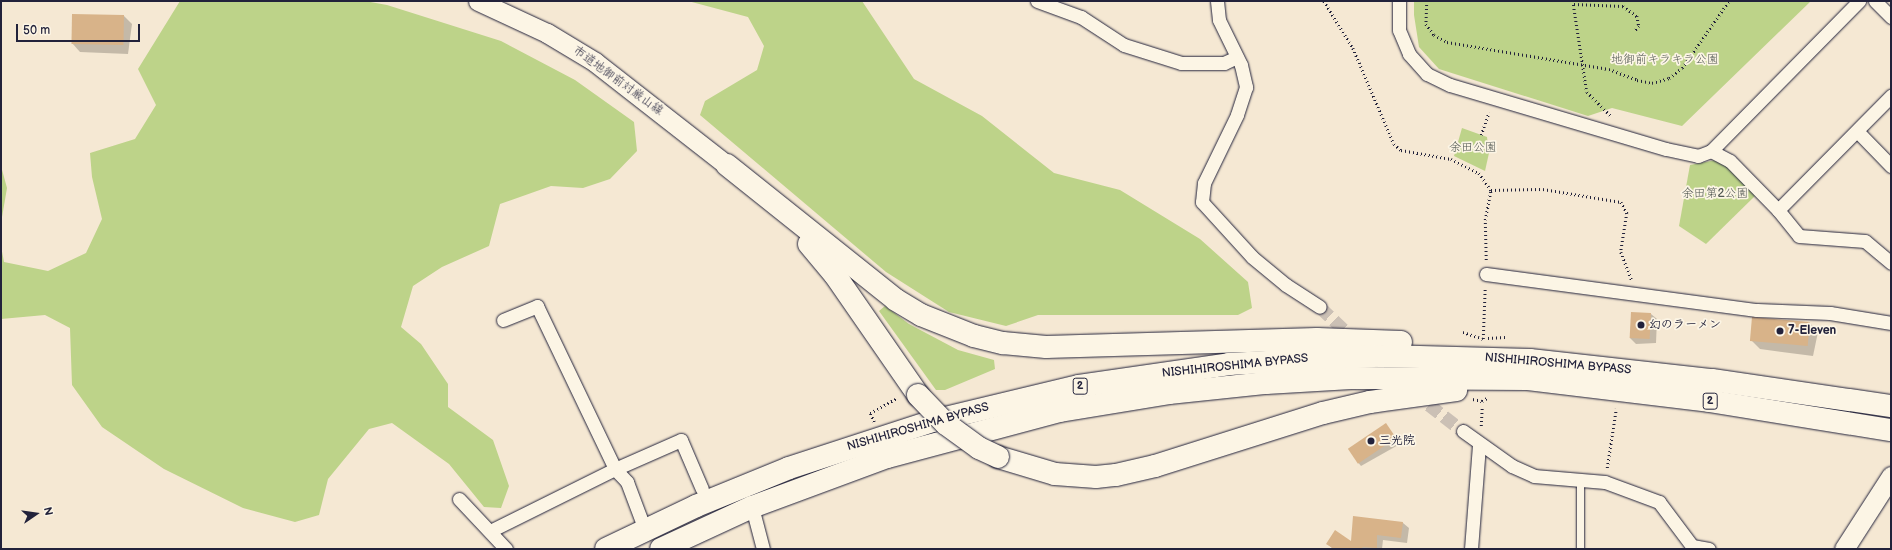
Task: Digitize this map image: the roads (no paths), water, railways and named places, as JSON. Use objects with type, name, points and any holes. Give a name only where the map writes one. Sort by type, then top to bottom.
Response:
[{"type":"highway","points":[[727,165],[896,300],[947,327],[974,336],[1012,344],[1046,347],[1273,340],[1369,340],[1471,348],[1580,364]]},
{"type":"highway","points":[[727,165],[771,204],[835,276],[909,396],[979,448],[998,457],[1036,470],[1076,476],[1136,471],[1284,424],[1370,402],[1528,379]]},
{"type":"highway","name":"NISHIHIROSHIMA BYPASS","points":[[606,549],[743,486],[871,439],[981,408],[1094,384],[1222,365],[1329,357],[1458,356],[1580,364],[1712,380],[1891,406]]},
{"type":"highway","name":"NISHIHIROSHIMA BYPASS","points":[[661,549],[752,507],[894,455],[1060,411],[1169,393],[1351,378],[1528,379],[1717,402],[1891,430]]},
{"type":"street","name":"市道地御前対厳山線","points":[[478,1],[547,33],[595,62],[727,165]]},
{"type":"street","points":[[1037,1],[1081,17],[1124,45],[1181,63],[1224,63],[1237,57]]},
{"type":"street","points":[[1218,1],[1219,20],[1237,57],[1246,87],[1237,115],[1204,183],[1202,202],[1252,257],[1286,285],[1320,307]]},
{"type":"street","points":[[1398,1],[1399,30],[1409,54],[1427,74],[1450,85],[1666,149],[1698,156],[1711,151],[1859,1]]},
{"type":"street","points":[[1875,1],[1891,18]]},
{"type":"street","points":[[1778,210],[1891,96]]},
{"type":"street","points":[[1857,131],[1891,166]]},
{"type":"street","points":[[1711,151],[1730,161],[1778,210],[1799,236],[1865,240],[1891,263]]},
{"type":"street","points":[[1486,274],[1757,310],[1830,313],[1891,323]]},
{"type":"street","points":[[503,320],[537,306],[615,469],[627,482],[645,530]]},
{"type":"street","points":[[1463,432],[1480,444],[1534,476],[1605,482],[1659,502],[1692,548],[1709,549]]},
{"type":"street","points":[[490,531],[615,469],[681,440],[702,489]]},
{"type":"street","points":[[1471,549],[1480,444]]},
{"type":"street","points":[[1844,549],[1891,476]]},
{"type":"street","points":[[458,498],[506,549]]},
{"type":"street","points":[[752,507],[763,549]]},
{"type":"lane","points":[[1580,481],[1580,549]]},
{"type":"tunnel","points":[[1320,307],[1356,341]]},
{"type":"tunnel","points":[[1414,393],[1463,431]]},
{"type":"place","name":"幻のラーメン","points":[[1641,325]]},
{"type":"place","name":"7-Eleven","points":[[1780,331]]},
{"type":"place","name":"三光院","points":[[1371,441]]},
{"type":"park label","name":"地御前キラキラ公園","points":[[1665,60]]},
{"type":"park label","name":"余田公園","points":[[1473,148]]},
{"type":"park label","name":"余田第2公園","points":[[1715,194]]}]
